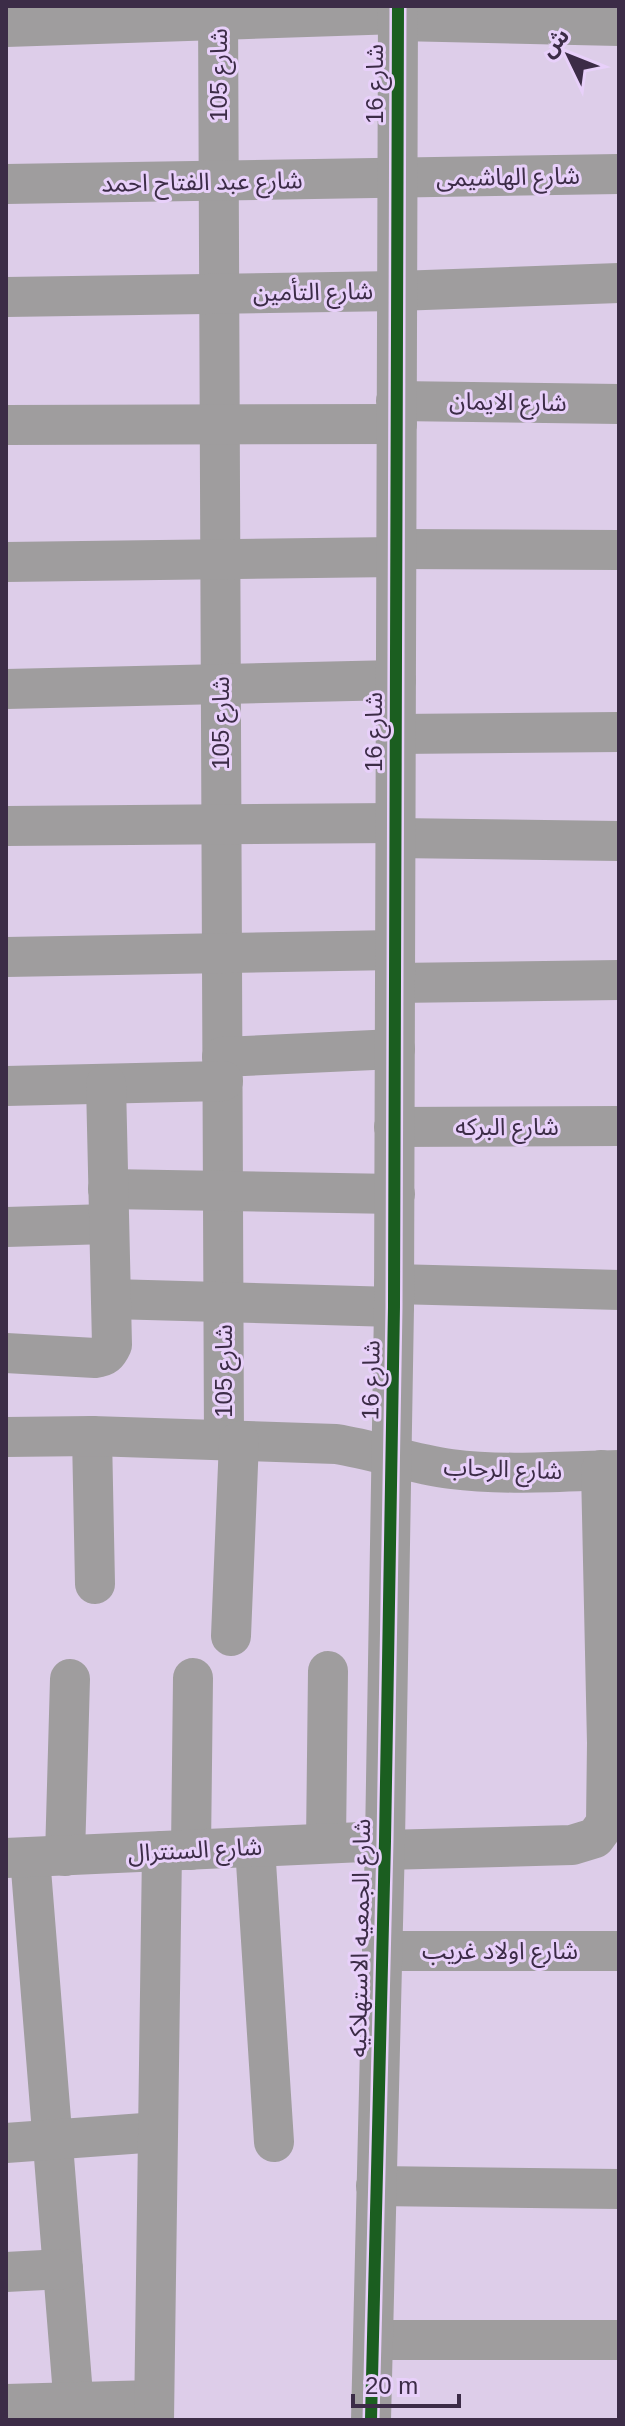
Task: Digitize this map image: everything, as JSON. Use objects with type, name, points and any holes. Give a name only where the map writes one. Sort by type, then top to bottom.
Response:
[{"type":"street","points":[[6,27],[218,13],[398,14],[619,26]]},
{"type":"street","name":"شارع 105","points":[[218,13],[223,1191],[224,1302],[231,1441],[231,1636]]},
{"type":"street","name":"شارع 16","points":[[392,1458],[398,14]]},
{"type":"street","name":"شارع الهاشيمى","points":[[397,179],[619,174]]},
{"type":"street","name":"شارع عبد الفتاح احمد","points":[[6,184],[397,179]]},
{"type":"street","name":"شارع التأمين","points":[[6,297],[397,291],[619,283]]},
{"type":"street","name":"شارع الايمان","points":[[6,425],[220,425],[397,413],[619,404]]},
{"type":"street","points":[[6,562],[619,550]]},
{"type":"street","points":[[6,689],[396,680]]},
{"type":"street","points":[[396,734],[619,732]]},
{"type":"street","points":[[6,826],[221,824],[619,841]]},
{"type":"street","points":[[6,957],[222,953],[619,980]]},
{"type":"street","points":[[6,1086],[106,1084],[395,1049]]},
{"type":"street","points":[[6,1353],[103,1357],[112,1345],[106,1084]]},
{"type":"street","name":"شارع البركه","points":[[394,1127],[619,1126]]},
{"type":"street","points":[[6,1227],[108,1206],[223,1191],[395,1194]]},
{"type":"street","points":[[111,1299],[224,1302],[619,1290]]},
{"type":"street","points":[[92,1436],[95,1584]]},
{"type":"street","name":"شارع الرحاب","points":[[6,1437],[92,1436],[336,1444],[363,1448],[422,1465],[476,1472],[610,1470]]},
{"type":"street","name":"شارع الجمعيه الاستهلاكيه","points":[[371,2420],[392,1458]]},
{"type":"street","points":[[610,1470],[613,1744]]},
{"type":"street","points":[[326,1843],[328,1671]]},
{"type":"street","points":[[6,2404],[74,2411],[154,2410],[158,2132],[176,1850],[193,1678]]},
{"type":"street","points":[[70,1679],[34,1857],[24,2002],[53,2140],[74,2411]]},
{"type":"street","name":"شارع السنترال","points":[[34,1857],[326,1843],[572,1845],[595,1838],[606,1823],[613,1744]]},
{"type":"street","points":[[255,1847],[274,2142]]},
{"type":"street","name":"شارع اولاد غريب","points":[[382,1951],[619,1951]]},
{"type":"street","points":[[6,2143],[158,2132]]},
{"type":"street","points":[[376,2186],[619,2189]]},
{"type":"street","points":[[6,2272],[63,2269]]},
{"type":"street","points":[[373,2340],[619,2340]]},
{"type":"cycle path","points":[[371,2420],[394,1307],[398,6]]}]
